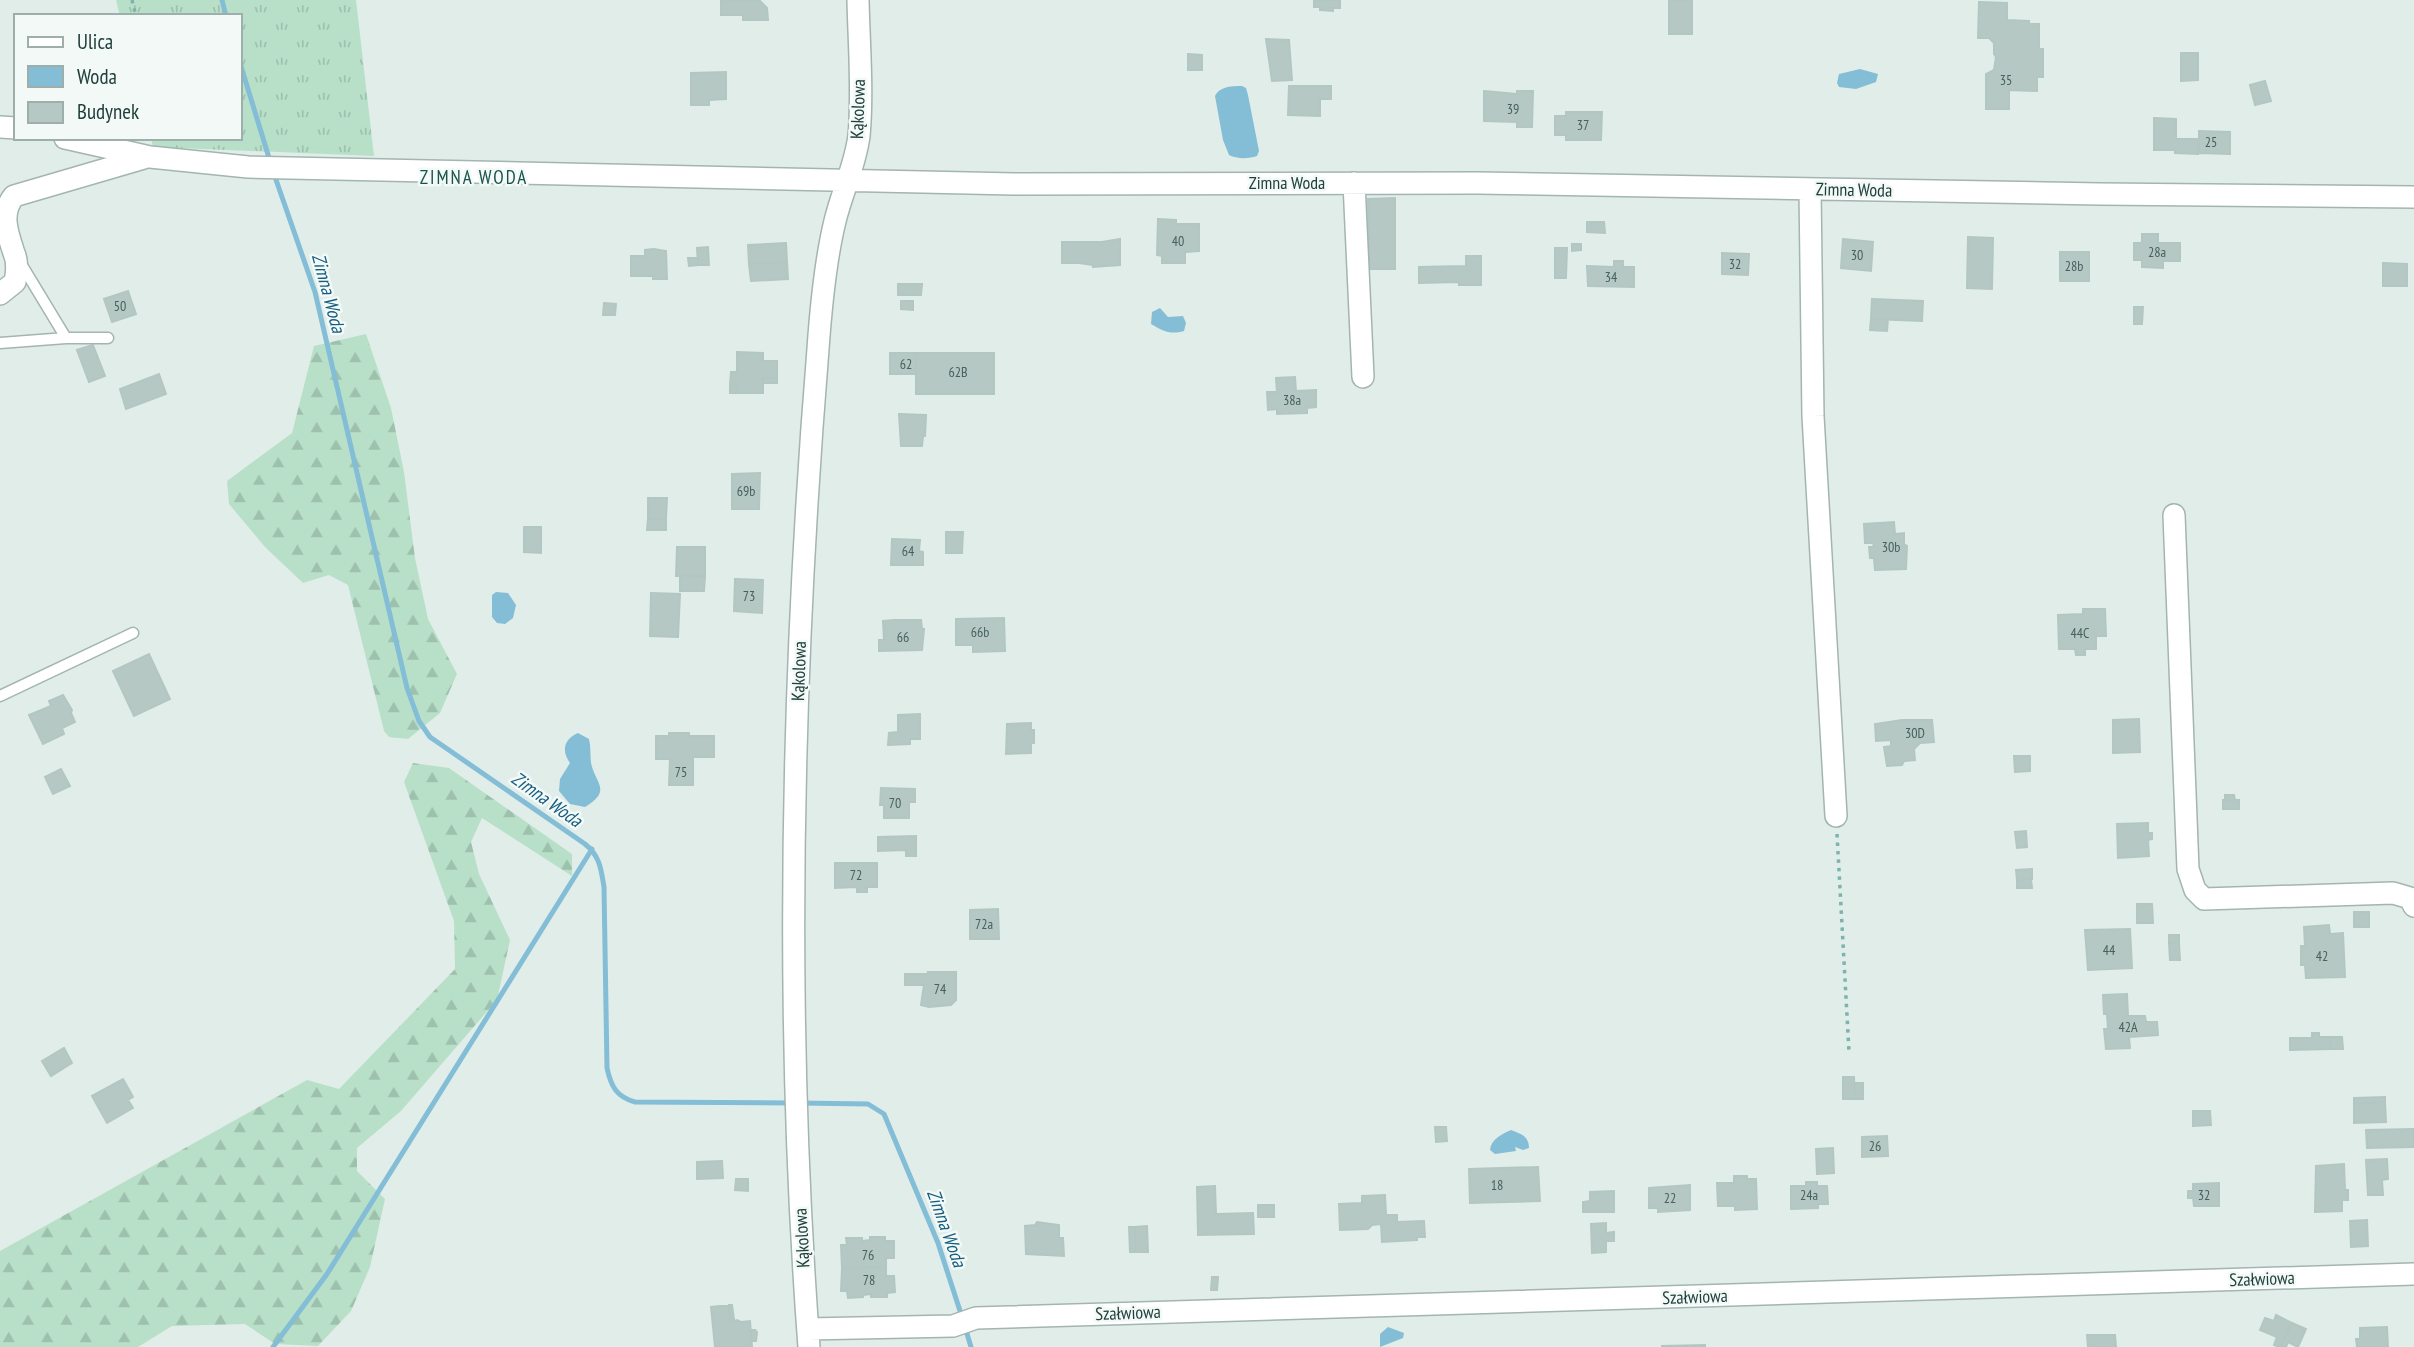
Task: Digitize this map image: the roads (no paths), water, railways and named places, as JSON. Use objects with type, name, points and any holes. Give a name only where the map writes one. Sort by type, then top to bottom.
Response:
[{"type":"street","name":"Kąkolowa","points":[[809,1338],[796,1114],[792,840],[804,554],[818,347],[827,265],[836,217],[850,178],[859,127],[858,0]]},
{"type":"street","points":[[75,140],[156,157]]},
{"type":"street","name":"Zimna Woda","points":[[156,157],[248,166],[850,178],[1014,184],[1491,183],[1810,190],[2414,197]]},
{"type":"street","points":[[0,295],[15,282],[17,270],[14,253],[3,230],[1,207],[6,202],[14,196],[156,157]]},
{"type":"street","points":[[1354,183],[1363,377]]},
{"type":"street","points":[[1810,190],[1813,416],[1836,816]]},
{"type":"street","points":[[2174,514],[2188,869],[2195,890],[2204,900],[2393,893],[2410,898],[2414,906]]},
{"type":"street","name":"Szałwiowa","points":[[809,1338],[953,1325],[976,1318],[2414,1274]]},
{"type":"lane","points":[[14,253],[66,338]]},
{"type":"lane","points":[[0,343],[108,338]]},
{"type":"lane","points":[[0,696],[133,633]]},
{"type":"water","points":[[1860,69],[1878,74],[1876,82],[1856,89],[1839,87],[1839,74]]},
{"type":"water","points":[[1223,88],[1246,88],[1248,95],[1259,151],[1257,156],[1246,158],[1229,155],[1223,140],[1215,96]]},
{"type":"water","points":[[1160,308],[1168,317],[1183,316],[1186,323],[1184,331],[1167,332],[1151,324],[1152,312]]},
{"type":"water","points":[[496,592],[508,593],[516,605],[513,618],[505,624],[497,623],[492,617],[492,595]]},
{"type":"water","points":[[578,733],[589,739],[591,763],[600,787],[598,796],[585,807],[570,804],[559,791],[560,779],[570,763],[565,754],[565,746]]},
{"type":"water","points":[[1511,1130],[1526,1138],[1529,1148],[1523,1150],[1515,1147],[1516,1151],[1495,1154],[1490,1150],[1495,1140]]},
{"type":"water","points":[[1388,1327],[1404,1333],[1403,1338],[1380,1347],[1380,1334]]},
{"type":"waterway","name":"Zimna Woda","points":[[222,0],[226,14]]},
{"type":"waterway","name":"Zimna Woda","points":[[242,70],[270,161]]},
{"type":"waterway","name":"Zimna Woda","points":[[274,174],[315,292],[407,688],[419,721],[430,737],[585,844],[599,863],[604,887],[607,1068],[613,1086],[619,1094],[635,1102],[790,1103]]},
{"type":"waterway","points":[[273,1347],[327,1274],[592,849]]},
{"type":"waterway","name":"Zimna Woda","points":[[800,1103],[868,1104],[884,1114],[938,1243],[962,1317]]},
{"type":"waterway","name":"Zimna Woda","points":[[965,1327],[971,1347]]},
{"type":"district","name":"ZIMNA WODA","points":[[474,177]]}]
